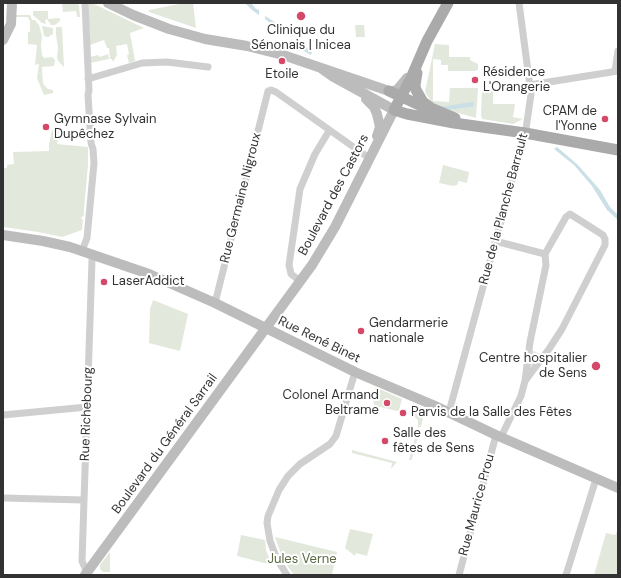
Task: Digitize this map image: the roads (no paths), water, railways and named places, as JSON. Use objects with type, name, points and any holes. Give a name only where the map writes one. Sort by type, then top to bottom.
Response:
[{"type":"main road","points":[[3,32],[8,18],[8,3]]},
{"type":"main road","points":[[3,40],[11,24],[12,3]]},
{"type":"main road","points":[[108,3],[145,20],[176,31],[205,39],[257,48],[305,62],[389,91],[395,91],[402,86],[448,3]]},
{"type":"main road","points":[[397,103],[410,80],[427,40]]},
{"type":"main road","points":[[427,40],[415,85],[416,90],[424,102],[431,108],[447,115],[498,129]]},
{"type":"main road","points":[[322,68],[370,102],[376,111],[380,127],[368,158]]},
{"type":"main road","points":[[322,68],[384,99],[411,105],[454,123],[525,132],[618,150]]},
{"type":"main road","points":[[342,82],[397,103],[468,125]]},
{"type":"main road","points":[[389,91],[397,103]]},
{"type":"main road","name":"Boulevard des Castors","points":[[266,329],[326,244],[397,103]]},
{"type":"main road","name":"Rue René Binet","points":[[3,235],[43,241],[82,251],[149,274],[215,303],[355,372],[449,412],[498,436],[618,488]]},
{"type":"main road","name":"Boulevard du Général Sarrail","points":[[86,574],[266,329]]},
{"type":"street","points":[[82,251],[87,238],[94,163],[91,143],[85,3]]},
{"type":"street","name":"Rue de la Planche Barrault","points":[[449,412],[525,132],[531,94],[519,3]]},
{"type":"street","points":[[530,85],[616,71],[618,51]]},
{"type":"street","points":[[88,79],[142,63],[167,62],[208,67]]},
{"type":"street","name":"Rue Germaine Nigroux","points":[[215,303],[267,92],[271,90],[276,92],[329,131]]},
{"type":"street","points":[[300,281],[291,274],[289,261],[300,189],[316,153],[329,131],[368,158]]},
{"type":"street","points":[[570,214],[603,235],[605,244],[562,329],[525,382],[530,342],[545,274],[545,254],[566,217],[570,214]]},
{"type":"street","points":[[495,241],[545,254]]},
{"type":"street","name":"Rue Richebourg","points":[[86,574],[82,561],[93,255]]},
{"type":"street","points":[[287,575],[277,559],[270,541],[267,523],[268,516],[279,490],[288,476],[300,464],[330,444],[336,436],[340,429],[355,372]]},
{"type":"street","name":"Rue Maurice Prou","points":[[459,575],[498,436],[521,396],[525,382]]},
{"type":"street","points":[[3,415],[87,407]]},
{"type":"street","points":[[566,575],[596,479]]},
{"type":"street","points":[[3,498],[84,500]]},
{"type":"place","name":"Clinique du Sénonais | Inicea","points":[[301,16]]},
{"type":"place","name":"Etoile","points":[[282,61]]},
{"type":"place","name":"Résidence L'Orangerie","points":[[475,80]]},
{"type":"place","name":"CPAM de l'Yonne","points":[[605,119]]},
{"type":"place","name":"Gymnase Sylvain Dupêchez","points":[[46,127]]},
{"type":"place","name":"LaserAddict","points":[[104,282]]},
{"type":"place","name":"Gendarmerie nationale","points":[[361,331]]},
{"type":"place","name":"Centre hospitalier de Sens","points":[[596,366]]},
{"type":"place","name":"Colonel Armand Beltrame","points":[[387,403]]},
{"type":"place","name":"Parvis de la Salle des Fêtes","points":[[403,413]]},
{"type":"place","name":"Salle des fêtes de Sens","points":[[385,441]]},
{"type":"park label","name":"Jules Verne","points":[[302,560]]}]
